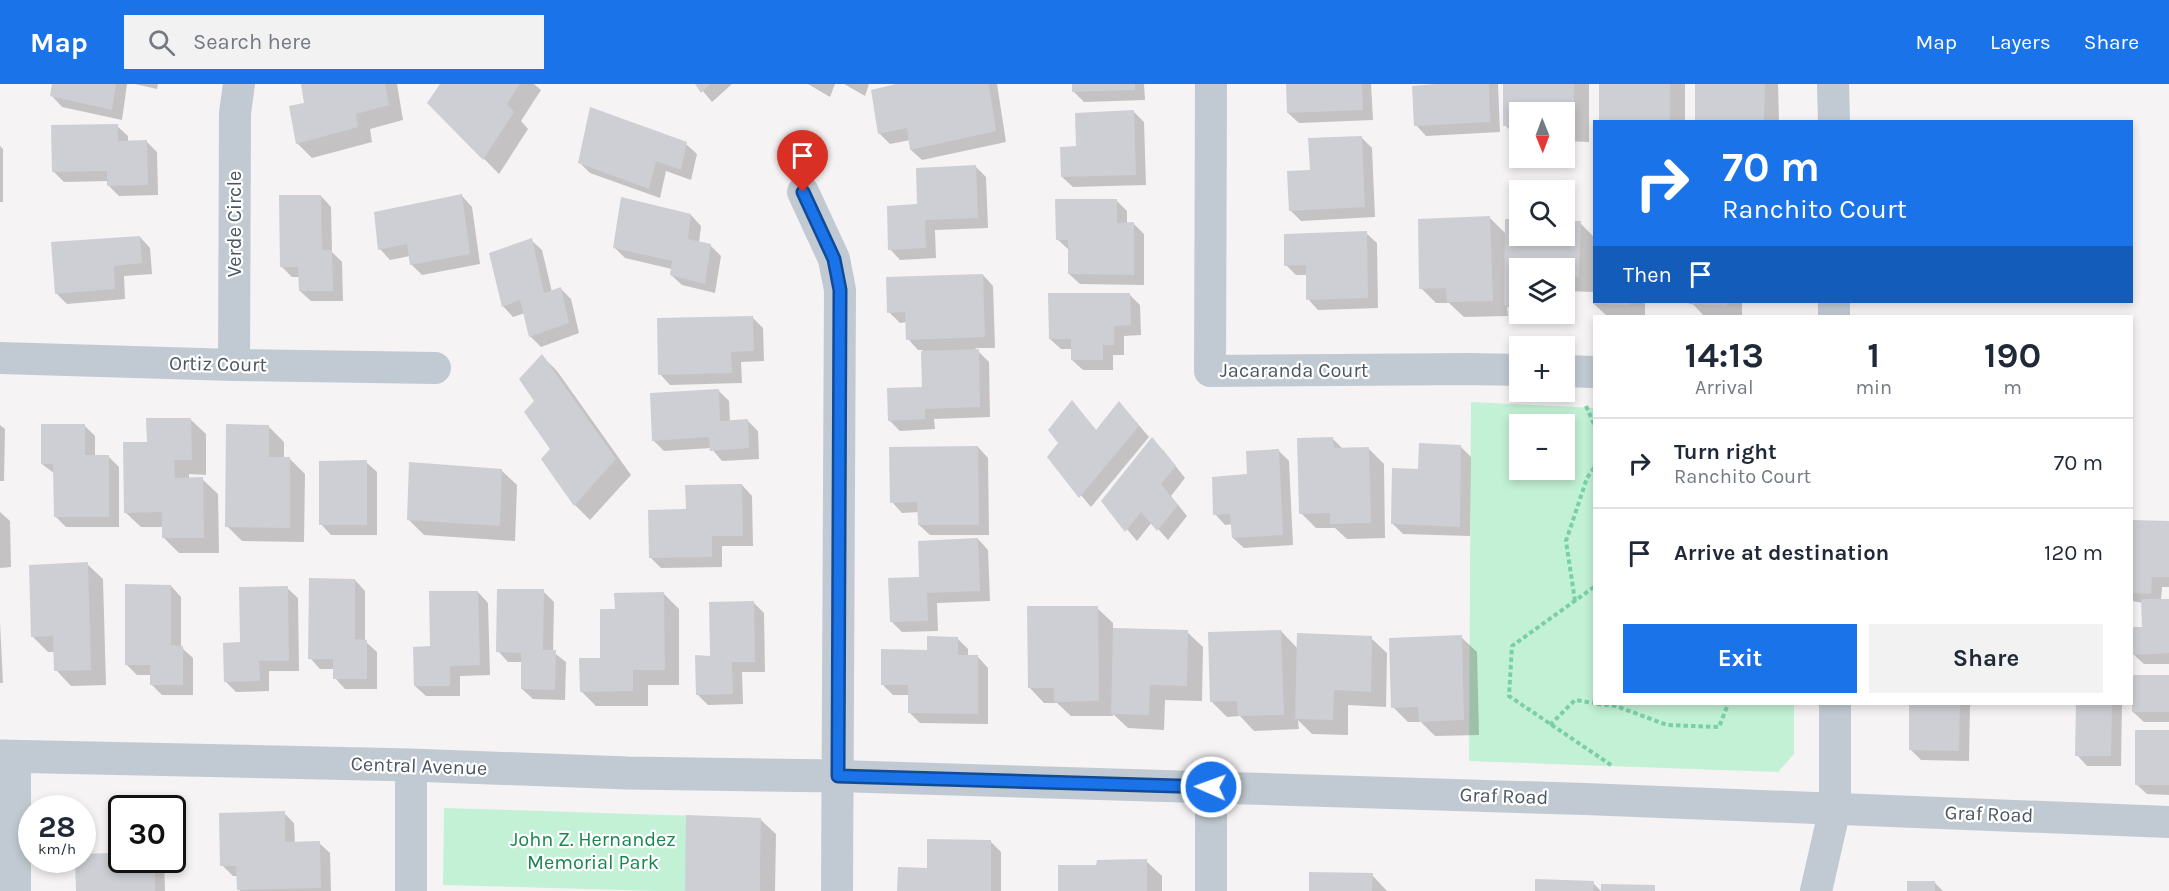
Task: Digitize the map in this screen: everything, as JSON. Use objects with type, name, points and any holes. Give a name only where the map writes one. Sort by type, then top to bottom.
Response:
[{"type":"street","name":"Verde Circle","points":[[234,365],[235,113],[239,84]]},
{"type":"street","name":"Jacaranda Court","points":[[1211,84],[1210,371],[1509,370]]},
{"type":"street","points":[[1833,84],[1834,120]]},
{"type":"street","points":[[803,192],[834,259],[840,290],[837,891]]},
{"type":"street","name":"Ortiz Court","points":[[0,358],[435,368]]},
{"type":"street","points":[[1575,371],[1593,372]]},
{"type":"street","points":[[1816,891],[1834,808],[1834,705]]},
{"type":"street","points":[[8,757],[15,891]]},
{"type":"street","name":"Central Avenue","points":[[8,757],[411,765],[628,774],[838,776]]},
{"type":"street","points":[[411,765],[411,891]]},
{"type":"street","name":"Graf Road","points":[[838,776],[1834,808],[2169,822]]},
{"type":"street","points":[[1211,787],[1211,891]]},
{"type":"path","points":[[1575,601],[1566,541],[1587,478],[1593,469]]},
{"type":"path","points":[[1593,588],[1512,646],[1509,696],[1612,766]]},
{"type":"path","points":[[1550,725],[1575,700],[1593,703]]},
{"type":"path","points":[[1609,705],[1667,725],[1719,727],[1728,705]]},
{"type":"green space","points":[[1471,402],[1593,408],[1593,705],[1794,705],[1794,754],[1778,772],[1469,761]]},
{"type":"green space","name":"John Z. Hernandez Memorial Park","points":[[444,808],[761,818],[760,891],[658,891],[443,885]]},
{"type":"building","points":[[52,84],[116,84],[112,110],[50,96]]},
{"type":"building","points":[[301,84],[385,84],[389,105],[356,114],[358,127],[296,144],[289,106],[304,103]]},
{"type":"building","points":[[440,84],[520,84],[507,104],[514,112],[483,160],[427,103]]},
{"type":"building","points":[[695,84],[710,84],[701,93]]},
{"type":"building","points":[[896,84],[989,84],[996,131],[910,150],[907,128],[878,134],[871,90]]},
{"type":"building","points":[[1072,84],[1135,84],[1135,90],[1072,92]]},
{"type":"building","points":[[1286,84],[1362,84],[1363,110],[1287,113]]},
{"type":"building","points":[[1489,84],[1490,122],[1414,126],[1412,86]]},
{"type":"building","points":[[1503,84],[1574,84],[1574,102],[1509,102],[1509,126],[1503,126]]},
{"type":"building","points":[[1599,84],[1670,84],[1670,120],[1599,120]]},
{"type":"building","points":[[1695,84],[1765,84],[1764,120],[1695,120]]},
{"type":"building","points":[[590,107],[687,142],[681,170],[656,161],[649,189],[578,163]]},
{"type":"building","points":[[1134,110],[1136,175],[1061,177],[1060,147],[1076,146],[1075,113]]},
{"type":"building","points":[[118,124],[118,141],[147,140],[148,185],[107,186],[107,171],[52,172],[51,125]]},
{"type":"building","points":[[1362,136],[1365,207],[1289,211],[1287,171],[1310,170],[1308,138]]},
{"type":"building","points":[[976,165],[978,218],[925,220],[926,248],[888,250],[887,206],[917,204],[916,168]]},
{"type":"building","points":[[462,194],[470,254],[410,265],[407,244],[378,250],[374,212]]},
{"type":"building","points":[[279,195],[321,195],[322,250],[332,250],[333,291],[299,291],[298,267],[280,267]]},
{"type":"building","points":[[621,197],[691,214],[688,239],[711,244],[705,284],[670,275],[672,261],[613,248]]},
{"type":"building","points":[[1055,199],[1117,199],[1117,223],[1134,222],[1134,275],[1068,274],[1068,240],[1056,240]]},
{"type":"building","points":[[1490,216],[1493,301],[1447,302],[1446,288],[1419,289],[1418,219]]},
{"type":"building","points":[[1505,219],[1509,219],[1509,246],[1575,246],[1575,221],[1581,221],[1579,277],[1575,277],[1575,258],[1509,258],[1509,305],[1504,305]]},
{"type":"building","points":[[1367,231],[1368,298],[1306,300],[1306,265],[1284,266],[1284,234]]},
{"type":"building","points":[[140,236],[142,263],[114,266],[115,289],[55,294],[51,242]]},
{"type":"building","points":[[532,238],[544,293],[561,287],[569,323],[529,337],[520,300],[502,307],[489,253]]},
{"type":"building","points":[[983,274],[985,337],[906,340],[905,312],[887,313],[886,277]]},
{"type":"building","points":[[1048,293],[1130,293],[1131,325],[1114,326],[1114,345],[1103,345],[1103,360],[1071,360],[1071,339],[1049,339]]},
{"type":"building","points":[[1630,303],[1630,305],[1593,304]]},
{"type":"building","points":[[1727,303],[1727,306],[1689,304]]},
{"type":"building","points":[[753,316],[754,351],[731,352],[732,373],[658,375],[657,318]]},
{"type":"building","points":[[979,349],[980,407],[925,409],[925,419],[888,421],[887,388],[922,387],[921,351]]},
{"type":"building","points":[[542,354],[616,459],[574,506],[541,459],[550,449],[524,412],[534,401],[519,379]]},
{"type":"building","points":[[719,389],[720,421],[748,419],[749,448],[710,451],[709,437],[652,441],[650,393]]},
{"type":"building","points":[[1072,400],[1096,430],[1119,401],[1139,426],[1079,498],[1047,457],[1058,443],[1048,430]]},
{"type":"building","points":[[146,418],[191,418],[192,460],[174,460],[175,478],[203,477],[204,538],[162,538],[162,512],[124,513],[123,442],[147,442]]},
{"type":"building","points":[[41,424],[85,424],[85,455],[109,455],[109,517],[54,517],[53,464],[41,464]]},
{"type":"building","points":[[226,424],[269,425],[269,457],[290,457],[290,528],[225,527]]},
{"type":"building","points":[[1152,437],[1176,466],[1161,484],[1178,505],[1157,531],[1141,512],[1125,532],[1101,501]]},
{"type":"building","points":[[1333,437],[1334,448],[1369,447],[1371,523],[1330,524],[1330,513],[1299,514],[1297,438]]},
{"type":"building","points":[[1419,443],[1461,445],[1460,527],[1391,524],[1392,468],[1418,469]]},
{"type":"building","points":[[978,446],[979,525],[918,525],[917,502],[890,503],[889,447]]},
{"type":"building","points":[[1279,449],[1283,535],[1232,538],[1230,514],[1213,515],[1212,477],[1247,474],[1246,451]]},
{"type":"building","points":[[367,460],[367,525],[319,525],[319,461]]},
{"type":"building","points":[[409,462],[502,469],[500,526],[407,520]]},
{"type":"building","points":[[742,484],[743,536],[712,536],[712,557],[649,558],[648,510],[686,509],[685,485]]},
{"type":"building","points":[[2133,520],[2169,521],[2169,577],[2152,577],[2151,594],[2133,593]]},
{"type":"building","points":[[978,538],[980,591],[927,593],[928,621],[890,622],[888,578],[919,577],[918,541]]},
{"type":"building","points":[[88,562],[91,670],[54,671],[53,636],[31,637],[29,565]]},
{"type":"building","points":[[309,578],[355,579],[355,639],[367,640],[367,679],[333,679],[333,659],[308,659]]},
{"type":"building","points":[[125,584],[171,585],[171,645],[183,646],[183,685],[150,685],[150,665],[125,665]]},
{"type":"building","points":[[288,586],[289,661],[259,661],[260,681],[224,682],[223,643],[240,642],[239,587]]},
{"type":"building","points":[[497,589],[544,589],[543,650],[556,650],[555,690],[521,689],[521,653],[496,652]]},
{"type":"building","points":[[429,591],[478,591],[480,665],[450,666],[450,686],[414,686],[413,647],[430,646]]},
{"type":"building","points":[[664,592],[665,670],[633,670],[633,691],[580,692],[579,658],[600,658],[600,609],[615,609],[614,593]]},
{"type":"building","points":[[2141,599],[2169,599],[2169,653],[2133,655],[2133,627],[2142,627]]},
{"type":"building","points":[[754,601],[755,662],[732,662],[733,694],[696,695],[695,655],[710,656],[709,602]]},
{"type":"building","points":[[1027,606],[1098,606],[1099,701],[1054,702],[1054,688],[1028,688]]},
{"type":"building","points":[[1113,628],[1188,630],[1187,686],[1150,685],[1149,715],[1111,714]]},
{"type":"building","points":[[1281,630],[1284,715],[1238,716],[1237,701],[1210,702],[1208,632]]},
{"type":"building","points":[[1297,633],[1372,636],[1371,692],[1334,690],[1333,720],[1295,719]]},
{"type":"building","points":[[1462,635],[1464,720],[1419,722],[1418,707],[1391,708],[1389,638]]},
{"type":"building","points":[[927,636],[958,637],[958,655],[978,655],[978,714],[908,713],[908,685],[881,685],[881,649],[927,650]]},
{"type":"building","points":[[2133,675],[2169,675],[2169,712],[2132,712]]},
{"type":"building","points":[[1909,705],[1960,705],[1959,751],[1909,750]]},
{"type":"building","points":[[2076,705],[2112,705],[2111,756],[2075,756]]},
{"type":"building","points":[[2135,730],[2169,730],[2169,785],[2135,785]]},
{"type":"building","points":[[285,811],[285,842],[320,841],[321,888],[237,890],[236,866],[220,866],[219,813]]},
{"type":"building","points":[[686,815],[761,818],[760,891],[685,891]]},
{"type":"building","points":[[927,839],[991,840],[991,891],[897,891],[898,867],[927,868]]},
{"type":"building","points":[[108,853],[108,873],[155,873],[155,891],[76,891],[75,873],[96,873],[96,854]]},
{"type":"building","points":[[1147,859],[1147,891],[1058,891],[1058,865],[1096,865],[1097,860]]},
{"type":"building","points":[[1309,872],[1373,873],[1372,891],[1309,891]]},
{"type":"building","points":[[1535,879],[1594,881],[1593,891],[1535,891]]},
{"type":"building","points":[[1907,881],[1935,881],[1935,891],[1907,891]]},
{"type":"building","points":[[1601,884],[1655,885],[1655,891],[1601,891]]},
{"type":"route","points":[[803,192],[834,259],[840,290],[838,776],[1211,787]]}]
